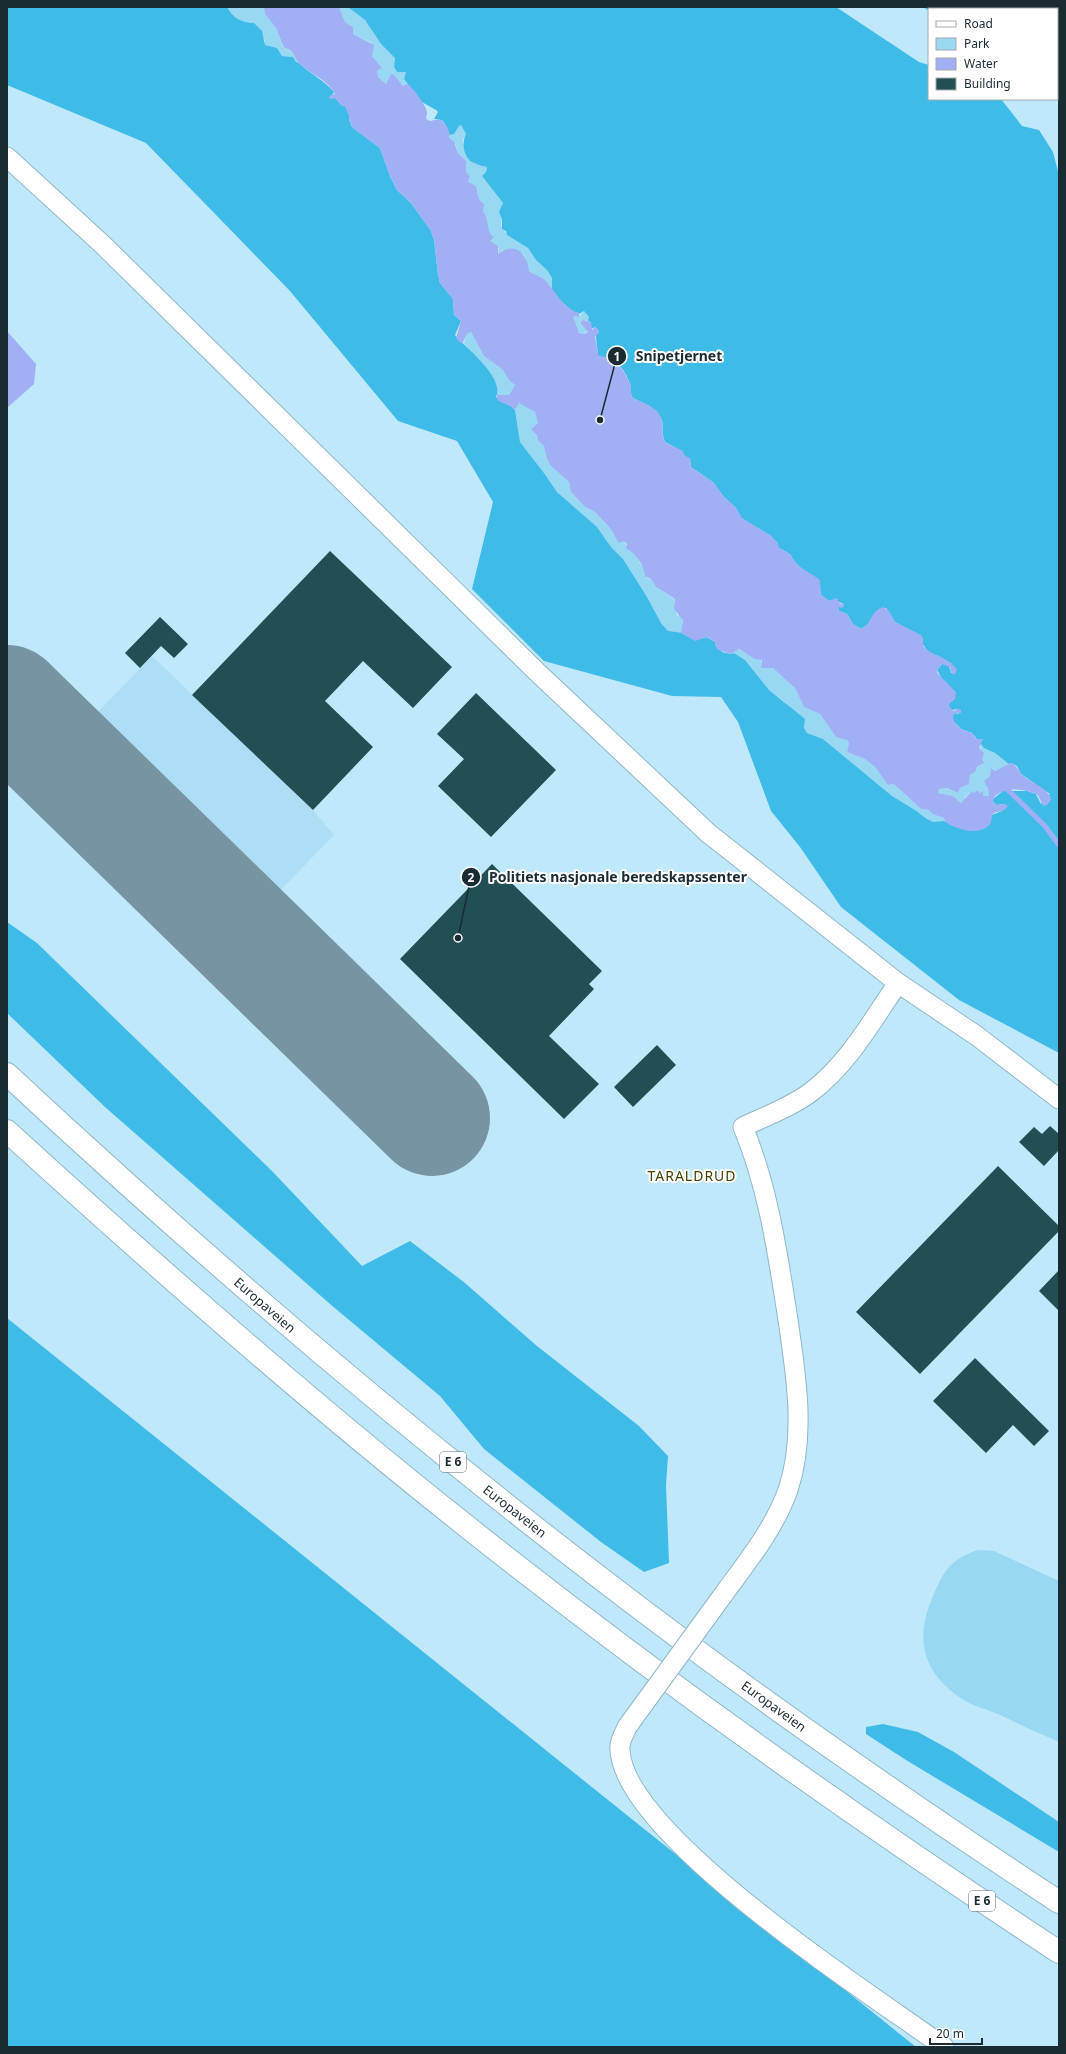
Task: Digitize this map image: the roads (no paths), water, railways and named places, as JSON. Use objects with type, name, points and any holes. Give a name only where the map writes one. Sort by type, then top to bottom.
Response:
[{"type":"highway","name":"Europaveien","points":[[7,1074],[174,1227],[308,1343],[496,1496],[608,1584],[712,1662],[857,1766],[1059,1902]]},
{"type":"highway","name":"E 6","points":[[7,1131],[214,1316],[466,1526],[578,1612],[757,1745],[905,1849],[1059,1952]]},
{"type":"street","points":[[7,157],[102,244],[526,661],[660,789],[730,851],[898,983],[977,1036],[1059,1099]]},
{"type":"street","points":[[898,983],[855,1046],[828,1077],[810,1092],[794,1102],[744,1127],[762,1181],[778,1257],[796,1382],[798,1416],[795,1463],[788,1489],[779,1513],[748,1562],[627,1727],[619,1748],[623,1764],[631,1782],[654,1814],[706,1870],[767,1919],[944,2047]]},
{"type":"water","points":[[264,7],[339,7],[345,22],[353,27],[353,34],[374,45],[372,56],[382,68],[377,71],[378,77],[386,84],[391,74],[394,75],[403,86],[407,84],[419,97],[427,110],[426,119],[430,121],[439,119],[447,127],[449,138],[454,142],[458,153],[466,161],[466,172],[470,177],[468,182],[476,186],[479,199],[484,204],[483,211],[491,235],[494,237],[490,241],[498,246],[498,254],[504,250],[515,249],[523,254],[529,271],[545,280],[564,304],[579,313],[579,317],[573,316],[579,333],[584,334],[588,332],[580,323],[583,320],[591,322],[592,330],[595,327],[598,329],[599,333],[595,336],[598,355],[610,359],[622,369],[631,386],[632,397],[658,412],[661,417],[663,435],[666,443],[683,451],[685,456],[690,458],[691,467],[714,483],[724,497],[736,508],[742,518],[771,536],[778,543],[779,548],[790,554],[796,563],[820,580],[821,595],[829,601],[837,598],[840,604],[844,604],[842,608],[838,607],[839,611],[847,614],[853,624],[861,629],[868,624],[875,612],[883,607],[889,611],[895,622],[921,635],[923,638],[923,646],[927,650],[946,659],[954,665],[957,670],[955,674],[952,674],[950,667],[942,664],[937,670],[937,673],[956,692],[955,699],[948,705],[953,711],[959,709],[961,710],[961,713],[955,713],[953,715],[953,719],[957,725],[972,733],[976,739],[983,739],[979,748],[984,753],[982,760],[985,762],[977,767],[975,772],[970,775],[969,784],[960,788],[958,793],[947,788],[939,789],[938,793],[953,796],[961,803],[972,791],[974,793],[977,790],[980,793],[983,791],[983,796],[989,796],[988,788],[984,781],[990,776],[991,768],[995,771],[1011,763],[1022,775],[1047,792],[1051,800],[1047,805],[1043,806],[1038,795],[1027,791],[1005,791],[995,796],[993,802],[997,805],[1005,804],[1008,806],[1007,808],[994,813],[991,823],[986,828],[974,831],[961,829],[950,825],[945,822],[944,818],[932,814],[929,810],[921,809],[895,785],[888,785],[875,767],[865,759],[847,752],[849,743],[847,740],[836,737],[820,714],[804,707],[795,688],[773,668],[761,668],[762,660],[755,659],[739,649],[731,654],[718,650],[715,642],[708,637],[695,641],[681,633],[683,620],[674,609],[675,599],[656,587],[651,579],[645,576],[638,559],[632,552],[626,549],[627,544],[624,541],[619,543],[609,527],[595,512],[585,507],[571,492],[569,482],[550,465],[544,446],[531,429],[538,423],[535,412],[519,403],[515,410],[497,399],[497,395],[509,395],[515,385],[509,380],[503,370],[484,356],[471,332],[467,334],[462,344],[456,338],[461,321],[454,315],[453,299],[440,283],[434,240],[431,231],[411,203],[397,190],[388,171],[380,148],[353,128],[345,106],[341,105],[335,98],[330,99],[329,96],[335,94],[332,89],[324,81],[305,69],[291,51],[284,48],[276,28],[265,14]]},
{"type":"water","points":[[7,331],[36,364],[34,384],[7,408]]},
{"type":"waterway","points":[[1008,790],[1045,826],[1059,845]]},
{"type":"place","name":"Snipetjernet","points":[[600,420]]},
{"type":"place","name":"Politiets nasjonale beredskapssenter","points":[[458,938]]},
{"type":"district","name":"TARALDRUD","points":[[692,1176]]}]
